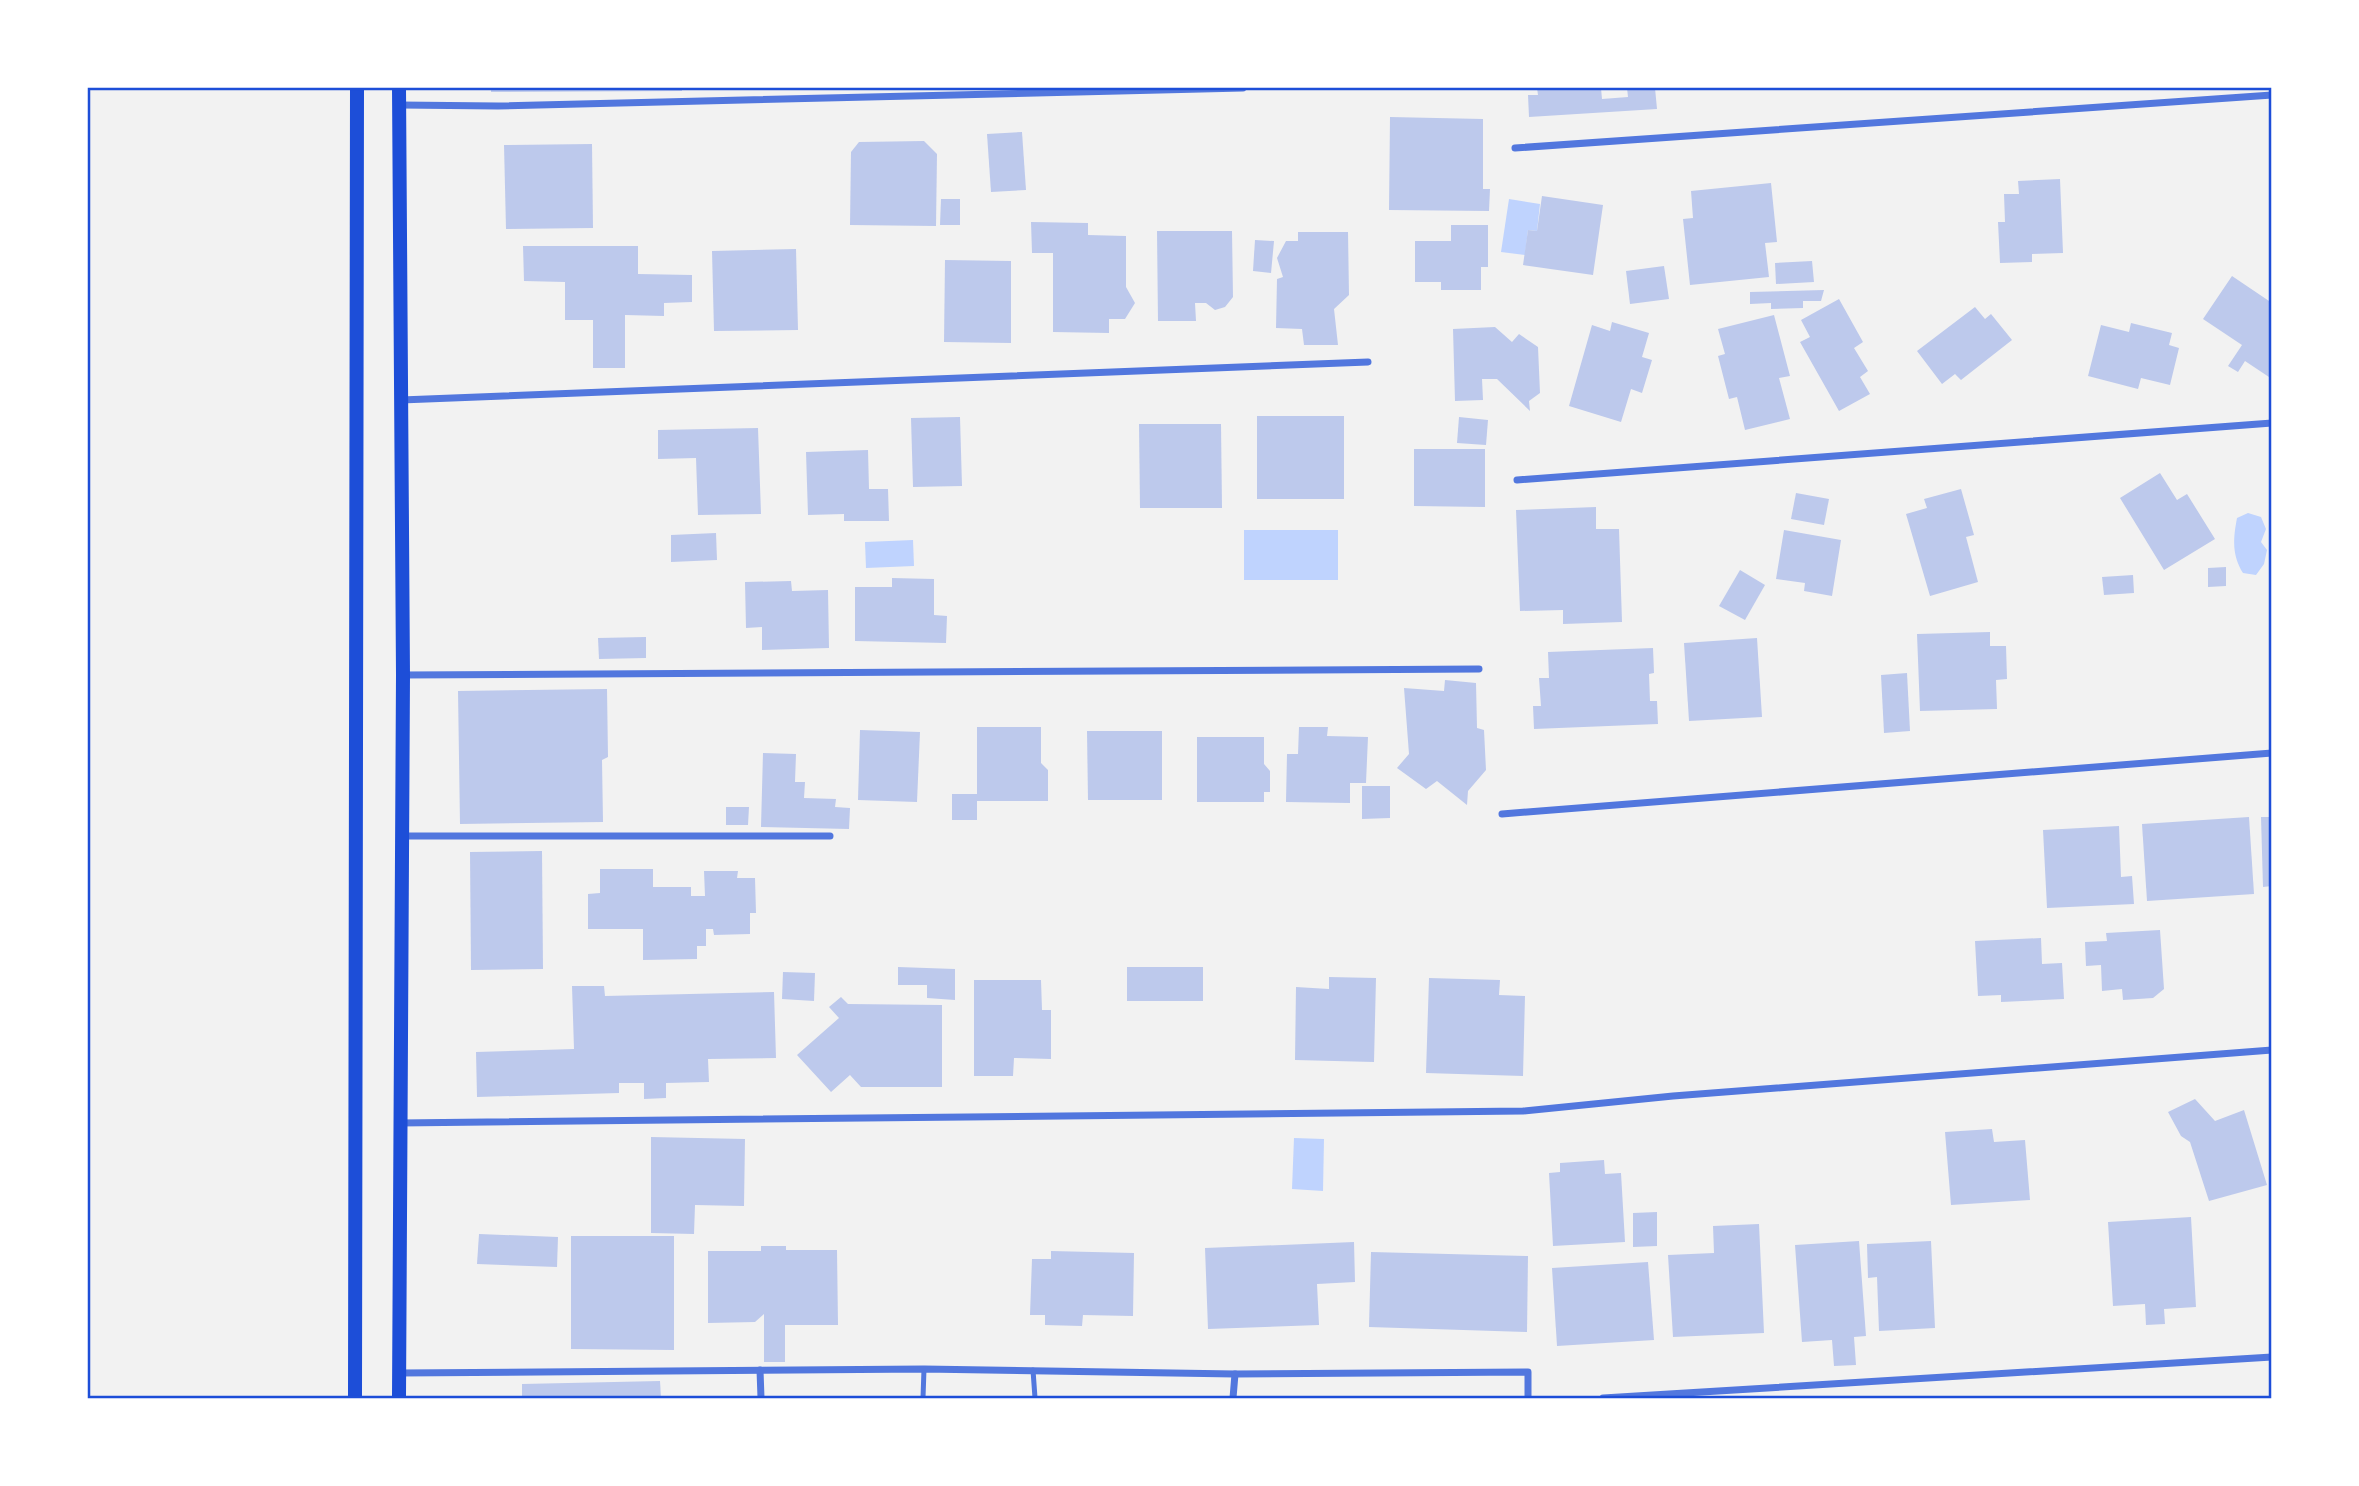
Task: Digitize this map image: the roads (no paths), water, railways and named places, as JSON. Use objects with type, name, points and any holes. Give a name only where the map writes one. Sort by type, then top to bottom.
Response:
[{"type":"main road","points":[[355,1398],[357,88]]},
{"type":"main road","points":[[399,88],[403,676],[399,1398]]},
{"type":"street","points":[[399,105],[498,106],[1243,88]]},
{"type":"street","points":[[1515,148],[2272,95]]},
{"type":"street","points":[[400,400],[1368,362]]},
{"type":"street","points":[[1517,480],[2272,423]]},
{"type":"street","points":[[403,676],[1479,669]]},
{"type":"street","points":[[1502,814],[2272,753]]},
{"type":"street","points":[[401,836],[830,836]]},
{"type":"street","points":[[399,1123],[1523,1111],[1673,1096],[2272,1050]]},
{"type":"street","points":[[1603,1398],[2272,1357]]},
{"type":"street","points":[[399,1373],[924,1369],[1235,1374],[1528,1372],[1528,1398]]},
{"type":"street","points":[[760,1370],[761,1398]]},
{"type":"street","points":[[1233,1398],[1235,1374]]},
{"type":"lane","points":[[923,1398],[924,1369]]},
{"type":"lane","points":[[1033,1370],[1035,1398]]},
{"type":"water","points":[[1509,199],[1540,204],[1537,231],[1528,230],[1525,255],[1501,252]]},
{"type":"water","points":[[2248,513],[2261,517],[2266,529],[2261,542],[2267,550],[2264,564],[2256,575],[2243,573],[2235,553],[2237,518]]},
{"type":"water","points":[[1244,530],[1338,530],[1338,580],[1244,580]]},
{"type":"water","points":[[913,540],[914,566],[866,568],[865,542]]},
{"type":"water","points":[[1294,1138],[1324,1139],[1323,1191],[1292,1189]]}]
